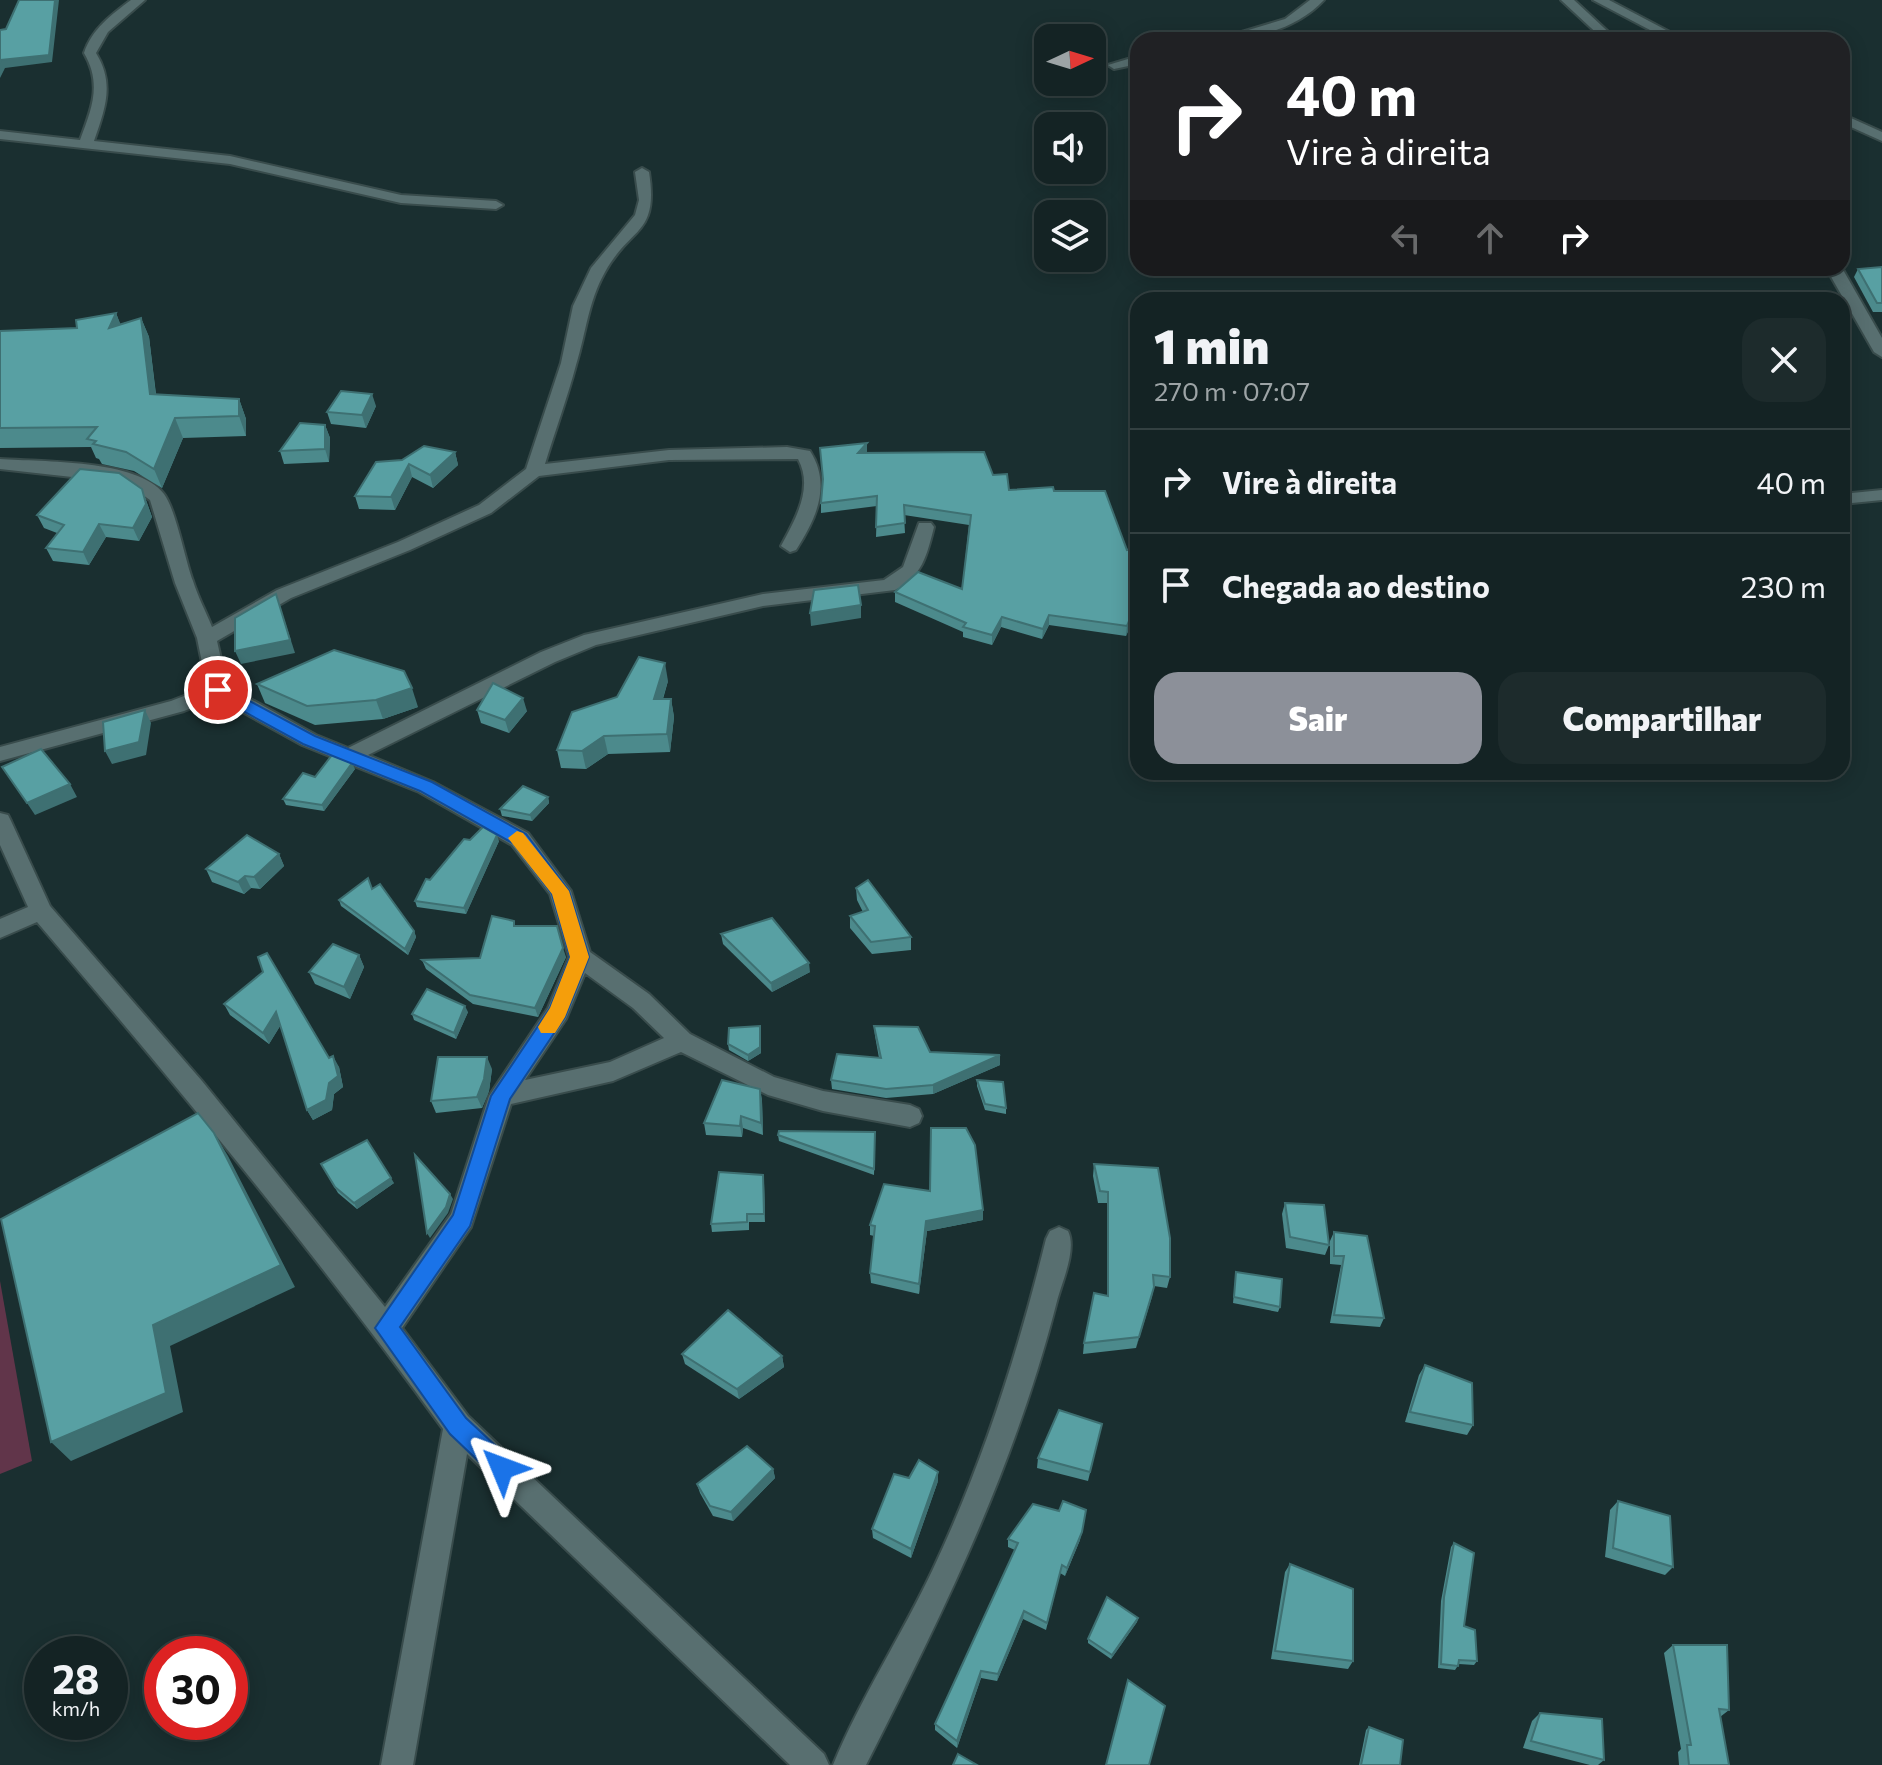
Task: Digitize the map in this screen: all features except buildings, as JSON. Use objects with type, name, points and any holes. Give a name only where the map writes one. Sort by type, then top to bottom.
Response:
[{"type":"street","points":[[86,143],[98,110],[103,77],[90,53],[92,44],[98,34],[139,0]]},
{"type":"street","points":[[1251,32],[1289,22],[1318,0]]},
{"type":"street","points":[[1567,0],[1602,32]]},
{"type":"street","points":[[1599,0],[1663,32]]},
{"type":"street","points":[[1114,65],[1130,62]]},
{"type":"street","points":[[1850,122],[1882,137]]},
{"type":"street","points":[[0,135],[230,160],[401,199],[496,205]]},
{"type":"street","points":[[534,471],[569,363],[581,306],[599,268],[642,216],[646,200],[642,172]]},
{"type":"street","points":[[1850,296],[1882,352]]},
{"type":"street","points":[[207,638],[284,594],[404,546],[485,509],[534,471],[669,455],[787,452],[804,455],[813,466],[812,499],[790,546]]},
{"type":"street","points":[[0,464],[79,470],[131,478],[146,486],[158,498],[184,583],[207,638],[218,690],[309,740],[426,787],[520,839],[560,891],[580,957],[641,1001],[682,1041],[768,1085],[823,1101],[910,1116]]},
{"type":"street","points":[[1850,498],[1882,495]]},
{"type":"street","points":[[349,756],[548,657],[591,640],[763,600],[888,586],[904,581],[912,572],[925,527]]},
{"type":"street","points":[[0,754],[177,706],[218,690]]},
{"type":"street","points":[[0,821],[41,911],[193,1088],[386,1328],[458,1426],[813,1765]]},
{"type":"street","points":[[0,929],[41,911]]},
{"type":"street","points":[[386,1328],[462,1219],[501,1096],[558,1012],[580,957]]},
{"type":"street","points":[[501,1096],[613,1071],[682,1041]]},
{"type":"street","points":[[849,1765],[957,1552],[1008,1423],[1041,1315],[1059,1239]]},
{"type":"street","points":[[397,1765],[458,1426]]},
{"type":"shaded area","points":[[0,1281],[32,1461],[0,1474]]},
{"type":"slow traffic","points":[[517,838],[560,891],[580,957],[558,1012],[548,1027]]},
{"type":"route","points":[[218,690],[309,740],[426,787],[520,839],[560,891],[580,957],[558,1012],[501,1096],[462,1219],[386,1328],[458,1426],[502,1468]]}]
